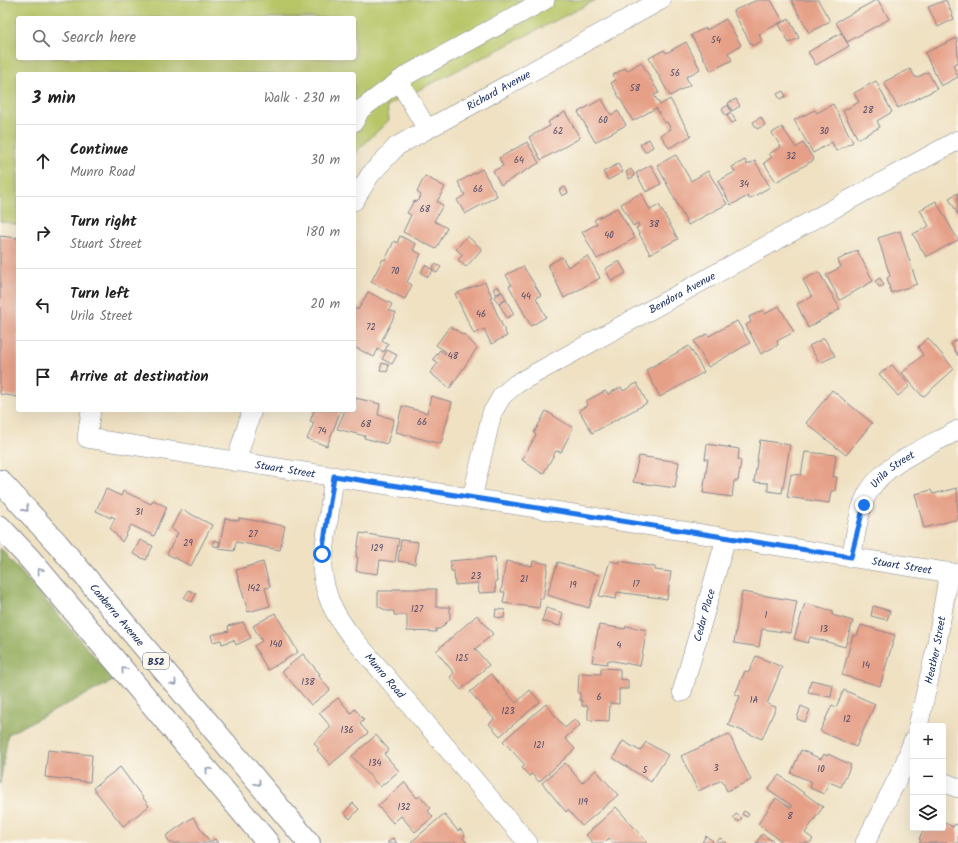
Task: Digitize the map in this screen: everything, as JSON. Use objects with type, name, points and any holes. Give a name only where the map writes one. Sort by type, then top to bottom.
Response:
[{"type":"highway","name":"Canberra Avenue","points":[[0,481],[57,543],[309,843]]},
{"type":"highway","name":"B52","points":[[0,527],[40,570],[268,843]]},
{"type":"street","points":[[356,118],[360,110],[414,71],[544,0]]},
{"type":"street","name":"Richard Avenue","points":[[356,198],[370,175],[397,146],[652,2]]},
{"type":"street","points":[[399,81],[427,129]]},
{"type":"street","name":"Bendora Avenue","points":[[472,498],[492,413],[502,396],[516,384],[958,140]]},
{"type":"street","name":"Stuart Street","points":[[91,412],[87,438],[954,573]]},
{"type":"street","points":[[236,462],[251,412]]},
{"type":"street","name":"Urila Street","points":[[851,557],[869,491],[884,475],[909,456],[958,430]]},
{"type":"street","name":"Munro Road","points":[[334,476],[322,568],[323,581],[332,609],[348,632],[528,843]]},
{"type":"street","name":"Cedar Place","points":[[682,692],[726,538]]},
{"type":"street","name":"Heather Street","points":[[919,723],[954,573]]},
{"type":"street","points":[[865,843],[908,769],[910,758]]},
{"type":"street","points":[[946,783],[958,788]]},
{"type":"green space","points":[[0,0],[596,0],[387,106],[389,120],[359,149],[356,154],[356,72],[16,72],[16,225],[0,221]]},
{"type":"green space","points":[[0,548],[115,680],[8,734],[0,784]]},
{"type":"building","points":[[757,0],[771,0],[783,21],[759,34],[762,41],[752,46],[733,11]]},
{"type":"building","points":[[791,0],[818,0],[830,21],[809,33]]},
{"type":"building","points":[[878,0],[889,19],[847,42],[836,22]]},
{"type":"building","points":[[946,0],[954,19],[938,27],[928,7]]},
{"type":"building","points":[[726,19],[741,45],[728,53],[732,60],[711,71],[691,35],[706,28],[707,30]]},
{"type":"building","points":[[789,19],[799,38],[789,43],[779,24]]},
{"type":"building","points":[[841,33],[849,46],[816,65],[808,52]]},
{"type":"building","points":[[957,38],[958,62],[953,65],[958,77],[941,86],[925,53]]},
{"type":"building","points":[[686,42],[700,69],[686,77],[690,85],[670,96],[649,58],[664,50],[666,53]]},
{"type":"building","points":[[641,62],[659,93],[654,95],[660,105],[670,99],[691,136],[669,148],[661,135],[671,129],[667,122],[665,123],[656,108],[633,121],[611,83],[616,80],[613,75],[625,68],[627,71]]},
{"type":"building","points":[[910,69],[916,78],[928,72],[937,89],[898,108],[884,82]]},
{"type":"building","points":[[876,81],[892,112],[877,121],[880,127],[858,139],[843,111],[859,102],[854,93]]},
{"type":"building","points":[[783,91],[786,96],[780,99],[777,94]]},
{"type":"building","points":[[602,99],[611,115],[618,111],[626,125],[595,142],[578,112]]},
{"type":"building","points":[[736,99],[740,106],[732,111],[728,103]]},
{"type":"building","points":[[833,104],[853,142],[836,151],[832,142],[813,153],[794,120],[815,110],[817,113]]},
{"type":"building","points":[[728,105],[731,112],[725,115],[722,109]]},
{"type":"building","points":[[565,112],[580,138],[541,160],[529,137],[550,126],[548,122]]},
{"type":"building","points":[[731,113],[736,121],[732,123],[727,116]]},
{"type":"building","points":[[761,117],[765,125],[757,129],[753,122]]},
{"type":"building","points":[[782,127],[796,148],[803,143],[814,160],[776,182],[764,163],[772,157],[769,154],[781,147],[772,133]]},
{"type":"building","points":[[649,139],[653,147],[645,152],[640,144]]},
{"type":"building","points":[[527,142],[539,163],[501,185],[493,171],[503,166],[499,158]]},
{"type":"building","points":[[676,155],[691,181],[708,171],[727,204],[688,225],[657,165]]},
{"type":"building","points":[[745,160],[747,165],[755,161],[770,187],[749,199],[748,196],[731,205],[718,181],[735,172],[732,167]]},
{"type":"building","points":[[618,164],[623,172],[608,180],[603,172]]},
{"type":"building","points":[[651,165],[661,184],[646,192],[636,173]]},
{"type":"building","points":[[482,169],[497,196],[465,214],[457,200],[465,195],[458,182]]},
{"type":"building","points":[[631,169],[635,176],[629,179],[626,172]]},
{"type":"building","points":[[425,176],[445,187],[437,202],[443,205],[434,221],[447,228],[436,249],[403,232],[411,215],[407,213],[414,201],[417,202],[421,195],[417,192]]},
{"type":"building","points":[[565,187],[568,193],[562,196],[559,190]]},
{"type":"building","points":[[641,193],[650,210],[659,205],[678,239],[650,254],[636,228],[639,226],[638,223],[633,226],[621,204]]},
{"type":"building","points":[[958,193],[958,215],[949,198]]},
{"type":"building","points":[[936,201],[958,240],[926,257],[913,234],[929,226],[920,210]]},
{"type":"building","points":[[617,208],[635,238],[597,259],[582,232],[597,224],[594,220]]},
{"type":"building","points":[[900,231],[917,284],[891,293],[887,278],[890,276],[878,238]]},
{"type":"building","points":[[0,236],[16,238],[16,397],[0,394]]},
{"type":"building","points":[[400,236],[416,244],[413,250],[421,254],[407,282],[412,285],[405,299],[371,282],[383,259],[385,260],[394,241],[397,243]]},
{"type":"building","points":[[467,236],[482,249],[466,267],[458,260],[463,255],[456,249]]},
{"type":"building","points":[[857,250],[873,281],[840,300],[826,275],[841,267],[838,260]]},
{"type":"building","points":[[588,256],[600,278],[564,298],[548,265],[562,257],[568,267]]},
{"type":"building","points":[[619,261],[626,273],[612,281],[605,269]]},
{"type":"building","points":[[435,264],[441,267],[437,273],[432,269]]},
{"type":"building","points":[[425,265],[433,270],[428,277],[421,273]]},
{"type":"building","points":[[523,266],[541,295],[536,298],[546,317],[531,326],[509,286],[512,285],[506,275]]},
{"type":"building","points":[[819,272],[840,309],[808,328],[797,304],[812,297],[803,280]]},
{"type":"building","points":[[880,278],[884,285],[879,287],[875,281]]},
{"type":"building","points":[[485,282],[492,297],[490,298],[507,336],[491,344],[484,329],[474,334],[455,294]]},
{"type":"building","points":[[498,286],[501,292],[496,294],[493,289]]},
{"type":"building","points":[[368,292],[392,304],[389,310],[396,313],[382,340],[388,344],[384,352],[378,349],[374,357],[356,348],[356,308],[358,310]]},
{"type":"building","points":[[502,292],[506,299],[499,304],[494,297]]},
{"type":"building","points":[[506,300],[514,314],[507,318],[499,304]]},
{"type":"building","points":[[779,306],[794,332],[777,341],[778,345],[761,354],[746,325],[751,322],[749,317],[763,310],[765,314]]},
{"type":"building","points":[[737,321],[750,343],[708,367],[694,341],[707,334],[709,336]]},
{"type":"building","points":[[450,326],[463,335],[464,334],[477,348],[450,388],[430,373],[438,363],[433,359],[440,350],[445,354],[446,352],[436,345]]},
{"type":"building","points":[[824,338],[835,356],[820,363],[809,346]]},
{"type":"building","points":[[928,338],[954,369],[923,397],[902,373],[923,355],[918,347]]},
{"type":"building","points":[[958,339],[958,356],[951,344]]},
{"type":"building","points":[[689,346],[704,372],[660,397],[646,370]]},
{"type":"building","points":[[387,350],[397,355],[392,364],[382,359]]},
{"type":"building","points":[[382,363],[389,365],[387,372],[380,370]]},
{"type":"building","points":[[892,365],[910,386],[898,396],[879,374]]},
{"type":"building","points":[[637,383],[647,403],[592,433],[579,410],[588,405],[586,401],[605,391],[608,394],[621,387],[623,391]]},
{"type":"building","points":[[832,390],[872,423],[846,455],[806,423]]},
{"type":"building","points":[[431,396],[452,402],[441,444],[396,432],[402,406],[427,413]]},
{"type":"building","points":[[356,398],[380,404],[378,415],[394,419],[387,444],[364,438],[365,436],[337,429],[344,412],[356,412]]},
{"type":"building","points":[[546,411],[573,428],[561,452],[556,451],[543,474],[522,460],[536,435],[534,433]]},
{"type":"building","points":[[314,412],[340,412],[327,446],[307,439],[314,423],[310,421]]},
{"type":"building","points":[[760,440],[790,445],[782,493],[768,491],[768,483],[754,482]]},
{"type":"building","points":[[707,444],[739,449],[738,460],[741,461],[738,481],[734,481],[732,497],[703,493],[708,459],[705,459]]},
{"type":"building","points":[[805,452],[836,455],[833,477],[837,477],[835,491],[831,491],[829,503],[787,497],[791,474],[801,475]]},
{"type":"building","points":[[639,456],[679,462],[675,488],[633,482]]},
{"type":"building","points":[[957,488],[958,519],[924,528],[915,494],[931,490],[933,494]]},
{"type":"building","points":[[106,489],[121,496],[123,491],[151,504],[153,500],[167,507],[154,536],[131,525],[122,542],[110,528],[115,518],[111,516],[111,518],[96,511]]},
{"type":"building","points":[[181,509],[212,525],[191,566],[167,554],[178,533],[171,529]]},
{"type":"building","points":[[225,518],[239,521],[239,518],[285,526],[280,550],[236,542],[234,551],[219,549]]},
{"type":"building","points":[[360,533],[399,539],[395,562],[380,560],[378,574],[356,571],[358,557],[356,557]]},
{"type":"building","points":[[140,540],[153,546],[146,560],[133,554]]},
{"type":"building","points":[[214,540],[220,542],[218,547],[212,545]]},
{"type":"building","points":[[401,540],[418,542],[415,564],[398,561]]},
{"type":"building","points":[[495,557],[497,581],[495,581],[496,592],[479,593],[478,583],[455,585],[454,571],[451,571],[450,561]]},
{"type":"building","points":[[506,561],[532,566],[533,561],[548,564],[543,599],[540,598],[539,608],[503,603],[505,592],[501,592]]},
{"type":"building","points":[[610,561],[619,563],[620,561],[655,567],[655,570],[671,572],[667,599],[617,592],[616,599],[599,596]]},
{"type":"building","points":[[263,562],[270,587],[265,588],[270,606],[248,612],[236,570]]},
{"type":"building","points":[[558,562],[599,575],[589,608],[547,595]]},
{"type":"building","points":[[393,589],[436,589],[436,607],[450,607],[450,619],[440,629],[436,629],[436,632],[407,631],[407,615],[394,615],[394,611],[387,611],[378,606],[378,591],[393,591]]},
{"type":"building","points":[[189,590],[196,594],[192,602],[184,598]]},
{"type":"building","points":[[742,592],[797,601],[791,633],[762,629],[759,647],[734,643]]},
{"type":"building","points":[[805,603],[833,611],[832,615],[853,621],[845,647],[810,637],[808,643],[794,639]]},
{"type":"building","points":[[873,606],[890,611],[887,620],[871,616]]},
{"type":"building","points":[[546,608],[563,613],[560,626],[542,621]]},
{"type":"building","points":[[496,609],[505,610],[504,618],[495,617]]},
{"type":"building","points":[[275,613],[298,652],[268,670],[254,646],[262,641],[253,626]]},
{"type":"building","points":[[477,615],[493,634],[475,649],[489,665],[461,690],[450,677],[454,673],[436,651]]},
{"type":"building","points":[[243,622],[251,638],[236,645],[234,640],[222,644],[221,640],[213,642],[211,635],[229,631],[228,626]]},
{"type":"building","points":[[599,625],[625,629],[626,626],[647,630],[640,666],[608,660],[607,664],[592,662]]},
{"type":"building","points":[[861,625],[895,635],[880,686],[842,675],[853,635],[857,636]]},
{"type":"building","points":[[303,654],[320,674],[318,675],[330,690],[311,705],[282,671]]},
{"type":"building","points":[[756,656],[782,667],[767,704],[776,707],[762,739],[728,725],[740,696],[735,694],[745,671],[749,672]]},
{"type":"building","points":[[601,668],[620,669],[620,679],[628,680],[628,689],[619,689],[619,704],[610,703],[609,721],[588,720],[588,706],[582,706],[580,693],[578,693],[579,673],[601,674]]},
{"type":"building","points":[[491,674],[516,703],[530,690],[540,702],[500,736],[489,724],[494,719],[470,692]]},
{"type":"building","points":[[811,680],[833,685],[831,697],[808,693]]},
{"type":"building","points":[[844,690],[875,704],[856,747],[820,731],[832,705],[836,707]]},
{"type":"building","points":[[338,698],[351,713],[355,709],[364,720],[360,724],[368,733],[330,765],[317,750],[319,749],[314,743],[331,727],[319,713]]},
{"type":"building","points":[[546,704],[565,728],[575,719],[580,725],[565,738],[575,749],[539,782],[532,774],[529,776],[522,768],[525,765],[503,741]]},
{"type":"building","points":[[801,706],[810,710],[805,722],[797,719]]},
{"type":"building","points":[[729,734],[751,780],[727,791],[722,780],[698,791],[681,756]]},
{"type":"building","points":[[376,735],[389,750],[384,754],[399,771],[380,787],[352,756]]},
{"type":"building","points":[[623,741],[640,751],[646,742],[668,755],[651,782],[613,758]]},
{"type":"building","points":[[48,750],[92,755],[90,782],[45,777]]},
{"type":"building","points":[[801,750],[821,759],[824,754],[827,756],[828,754],[851,765],[841,787],[829,782],[824,794],[810,788],[812,782],[791,773]]},
{"type":"building","points":[[565,763],[582,783],[596,770],[618,795],[582,826],[568,810],[566,812],[542,783]]},
{"type":"building","points":[[120,767],[149,806],[123,826],[93,788]]},
{"type":"building","points":[[779,775],[823,807],[805,833],[813,839],[810,843],[784,843],[758,824],[776,798],[791,808],[792,806],[768,789]]},
{"type":"building","points":[[404,782],[417,798],[420,796],[431,808],[428,811],[433,817],[415,832],[401,816],[393,823],[378,806]]},
{"type":"building","points":[[353,803],[359,809],[350,819],[344,813]]},
{"type":"building","points":[[616,807],[648,843],[612,843],[609,838],[604,843],[593,843],[586,835]]},
{"type":"building","points":[[744,811],[749,814],[747,817],[742,814]]},
{"type":"building","points":[[444,814],[458,831],[460,829],[465,835],[463,838],[467,843],[410,843]]},
{"type":"building","points":[[736,814],[742,818],[739,822],[733,818]]},
{"type":"building","points":[[193,817],[210,842],[215,839],[218,843],[170,843],[166,836]]},
{"type":"building","points":[[946,824],[953,827],[955,824],[958,825],[958,843],[919,843],[921,840],[919,839],[923,831],[946,831]]},
{"type":"building","points":[[762,834],[776,843],[756,843]]},
{"type":"building","points":[[706,836],[713,841],[711,843],[702,842]]},
{"type":"building","points":[[393,838],[397,843],[387,843]]},
{"type":"building","points":[[720,838],[727,843],[716,843]]},
{"type":"route","points":[[322,554],[334,476],[851,557],[864,505]]}]
